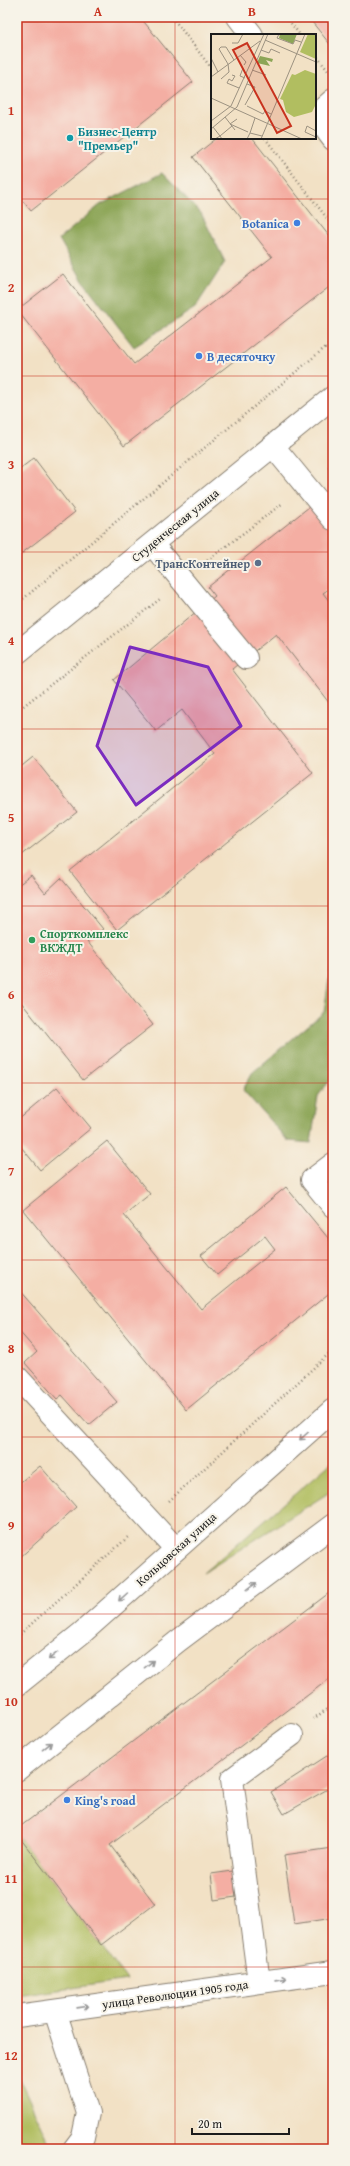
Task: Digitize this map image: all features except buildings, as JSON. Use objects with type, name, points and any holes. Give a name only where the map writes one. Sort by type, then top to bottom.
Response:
[{"type":"street","points":[[238,17],[251,34]]},
{"type":"street","points":[[316,115],[333,100]]},
{"type":"street","points":[[316,117],[333,138]]},
{"type":"street","name":"Студенческая улица","points":[[17,653],[333,397]]},
{"type":"street","points":[[273,446],[333,519]]},
{"type":"street","points":[[152,544],[246,658]]},
{"type":"street","points":[[333,1164],[312,1180],[333,1206]]},
{"type":"street","points":[[17,1377],[176,1549]]},
{"type":"street","name":"Кольцовская улица","points":[[17,1685],[83,1632],[333,1410]]},
{"type":"street","points":[[17,1770],[178,1641],[333,1525]]},
{"type":"street","points":[[259,1982],[232,1779],[292,1735]]},
{"type":"street","name":"улица Революции 1905 года","points":[[17,2016],[333,1972]]},
{"type":"street","points":[[55,2011],[88,2113],[84,2137],[74,2149]]},
{"type":"path","points":[[172,17],[211,68]]},
{"type":"path","points":[[286,17],[299,34]]},
{"type":"path","points":[[316,55],[333,77]]},
{"type":"path","points":[[266,139],[333,226]]},
{"type":"path","points":[[17,604],[333,341]]},
{"type":"path","points":[[17,1637],[149,1519],[333,1350]]},
{"type":"highlighted area","points":[[130,647],[208,667],[241,726],[136,805],[97,746]]},
{"type":"green space","points":[[162,173],[201,213],[225,262],[195,308],[134,347],[83,281],[59,239],[100,205]]},
{"type":"green space","points":[[333,953],[333,1076],[318,1096],[311,1143],[288,1141],[243,1090],[252,1073],[324,1012]]},
{"type":"green space","points":[[333,1461],[333,1490],[203,1573],[331,1463]]},
{"type":"green space","points":[[17,1834],[127,1980],[17,1996]]},
{"type":"green space","points":[[17,2073],[52,2149],[17,2149]]},
{"type":"place","name":"Бизнес-Центр \"Премьер\"","points":[[70,138]]},
{"type":"place","name":"Botanica","points":[[297,223]]},
{"type":"place","name":"В десяточку","points":[[199,356]]},
{"type":"place","name":"ТрансКонтейнер","points":[[258,563]]},
{"type":"place","name":"Спорткомплекс ВКЖДТ","points":[[32,940]]},
{"type":"place","name":"King's road","points":[[67,1800]]}]
